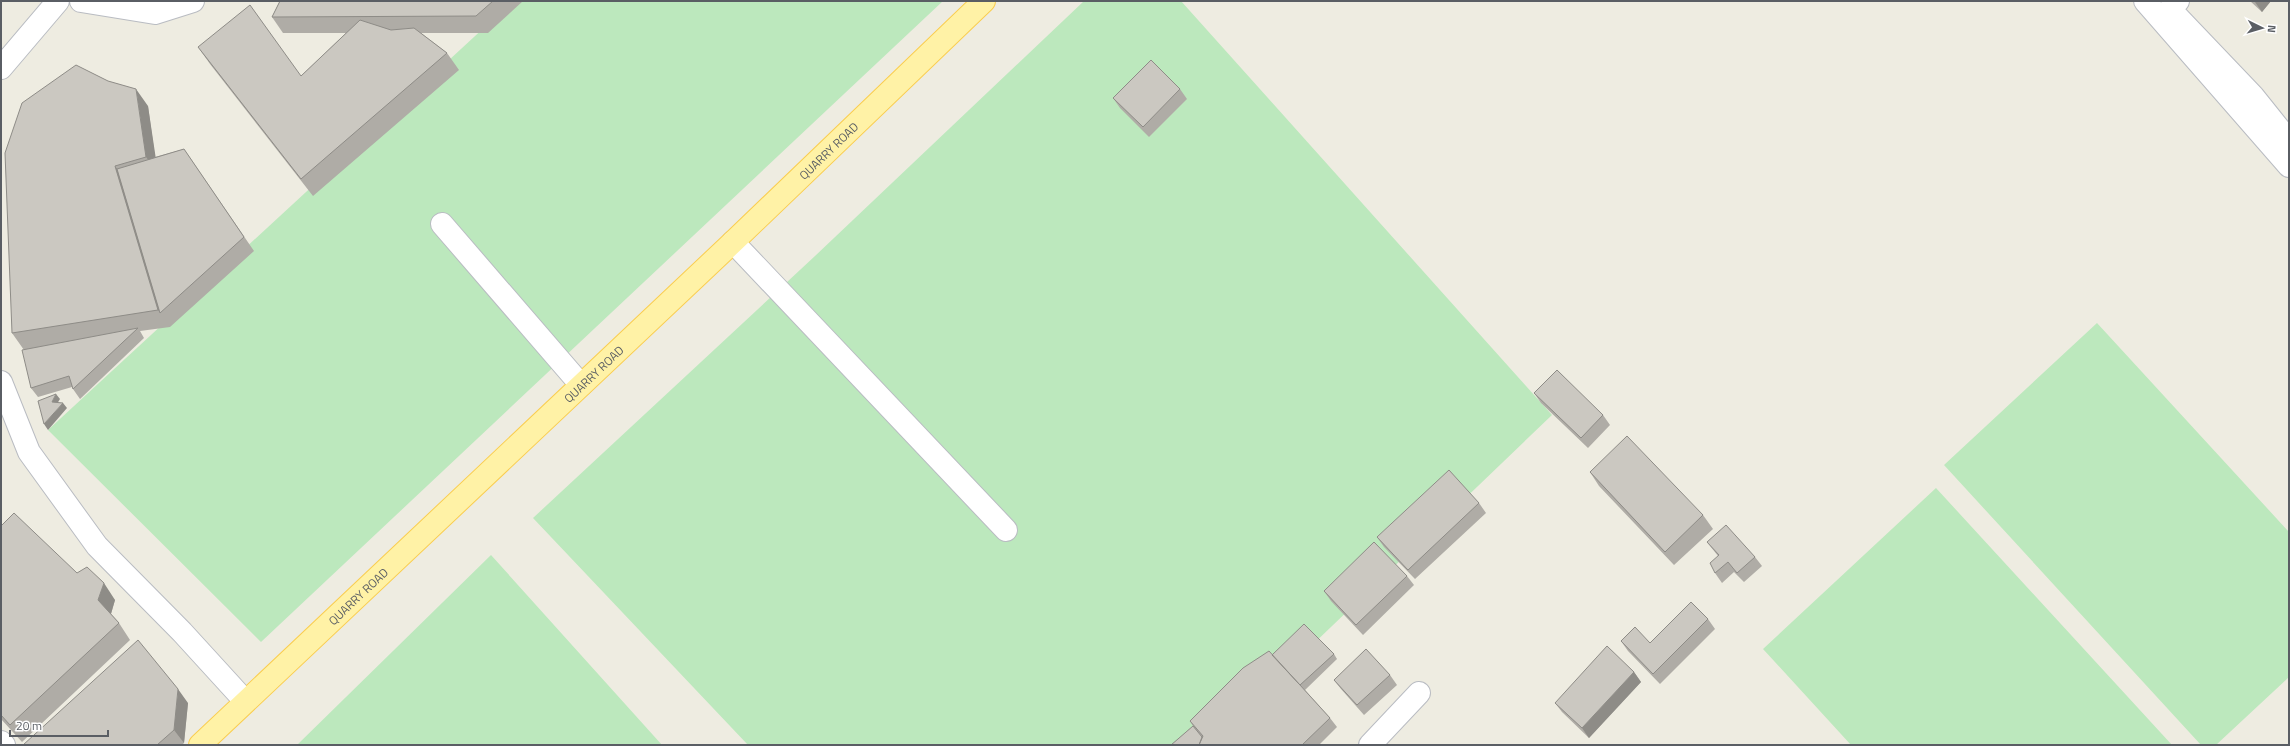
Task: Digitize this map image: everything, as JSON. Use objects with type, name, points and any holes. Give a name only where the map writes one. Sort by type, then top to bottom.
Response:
[{"type":"main road","name":"QUARRY ROAD","points":[[200,745],[733,242],[984,1]]},
{"type":"street","points":[[1,68],[58,1]]},
{"type":"street","points":[[81,1],[155,13],[193,1]]},
{"type":"street","points":[[2145,1],[2289,166]]},
{"type":"street","points":[[2178,1],[2170,9],[2253,96],[2289,141]]},
{"type":"street","points":[[442,224],[581,384]]},
{"type":"street","points":[[733,242],[1006,530]]},
{"type":"street","points":[[1,382],[29,452],[97,546],[182,632],[245,701]]},
{"type":"street","points":[[1370,745],[1419,693]]},
{"type":"street","points":[[1,742],[4,745]]},
{"type":"green space","points":[[513,1],[943,1],[261,642],[48,430]]},
{"type":"green space","points":[[1084,1],[1181,1],[1552,415],[1208,745],[748,745],[533,518],[815,256]]},
{"type":"green space","points":[[2097,323],[2289,532],[2289,677],[2216,745],[2201,745],[1944,465]]},
{"type":"green space","points":[[1936,488],[2172,745],[1851,745],[1763,649]]},
{"type":"green space","points":[[491,555],[662,745],[297,745]]},
{"type":"building","points":[[280,1],[493,1],[476,16],[272,17]]},
{"type":"building","points":[[250,5],[301,76],[360,20],[391,30],[414,28],[447,53],[301,179],[198,47]]},
{"type":"building","points":[[1151,60],[1180,89],[1143,127],[1113,98]]},
{"type":"building","points":[[76,65],[108,81],[136,89],[146,157],[115,166],[158,310],[12,333],[5,153],[22,103]]},
{"type":"building","points":[[184,149],[244,237],[160,313],[117,169]]},
{"type":"building","points":[[138,328],[73,389],[69,376],[31,388],[22,350]]},
{"type":"building","points":[[1557,370],[1603,415],[1581,438],[1534,393]]},
{"type":"building","points":[[56,394],[52,402],[63,403],[44,424],[38,401]]},
{"type":"building","points":[[1627,436],[1703,515],[1665,552],[1590,472]]},
{"type":"building","points":[[1449,470],[1479,503],[1408,570],[1377,537]]},
{"type":"building","points":[[14,513],[77,573],[87,567],[104,583],[98,600],[119,623],[10,725],[1,715],[1,526]]},
{"type":"building","points":[[1726,525],[1755,557],[1737,573],[1728,562],[1715,573],[1710,563],[1719,555],[1707,542]]},
{"type":"building","points":[[1374,542],[1407,576],[1356,625],[1324,591]]},
{"type":"building","points":[[1691,602],[1708,619],[1653,674],[1621,641],[1635,627],[1650,643]]},
{"type":"building","points":[[1304,624],[1334,654],[1300,685],[1272,655]]},
{"type":"building","points":[[138,640],[178,689],[174,730],[157,745],[23,745]]},
{"type":"building","points":[[1607,646],[1634,672],[1582,728],[1555,703]]},
{"type":"building","points":[[1366,649],[1390,675],[1357,705],[1334,680]]},
{"type":"building","points":[[1269,651],[1330,718],[1302,745],[1199,745],[1203,736],[1190,721],[1243,668]]},
{"type":"building","points":[[1193,726],[1202,737],[1199,745],[1171,745]]}]
